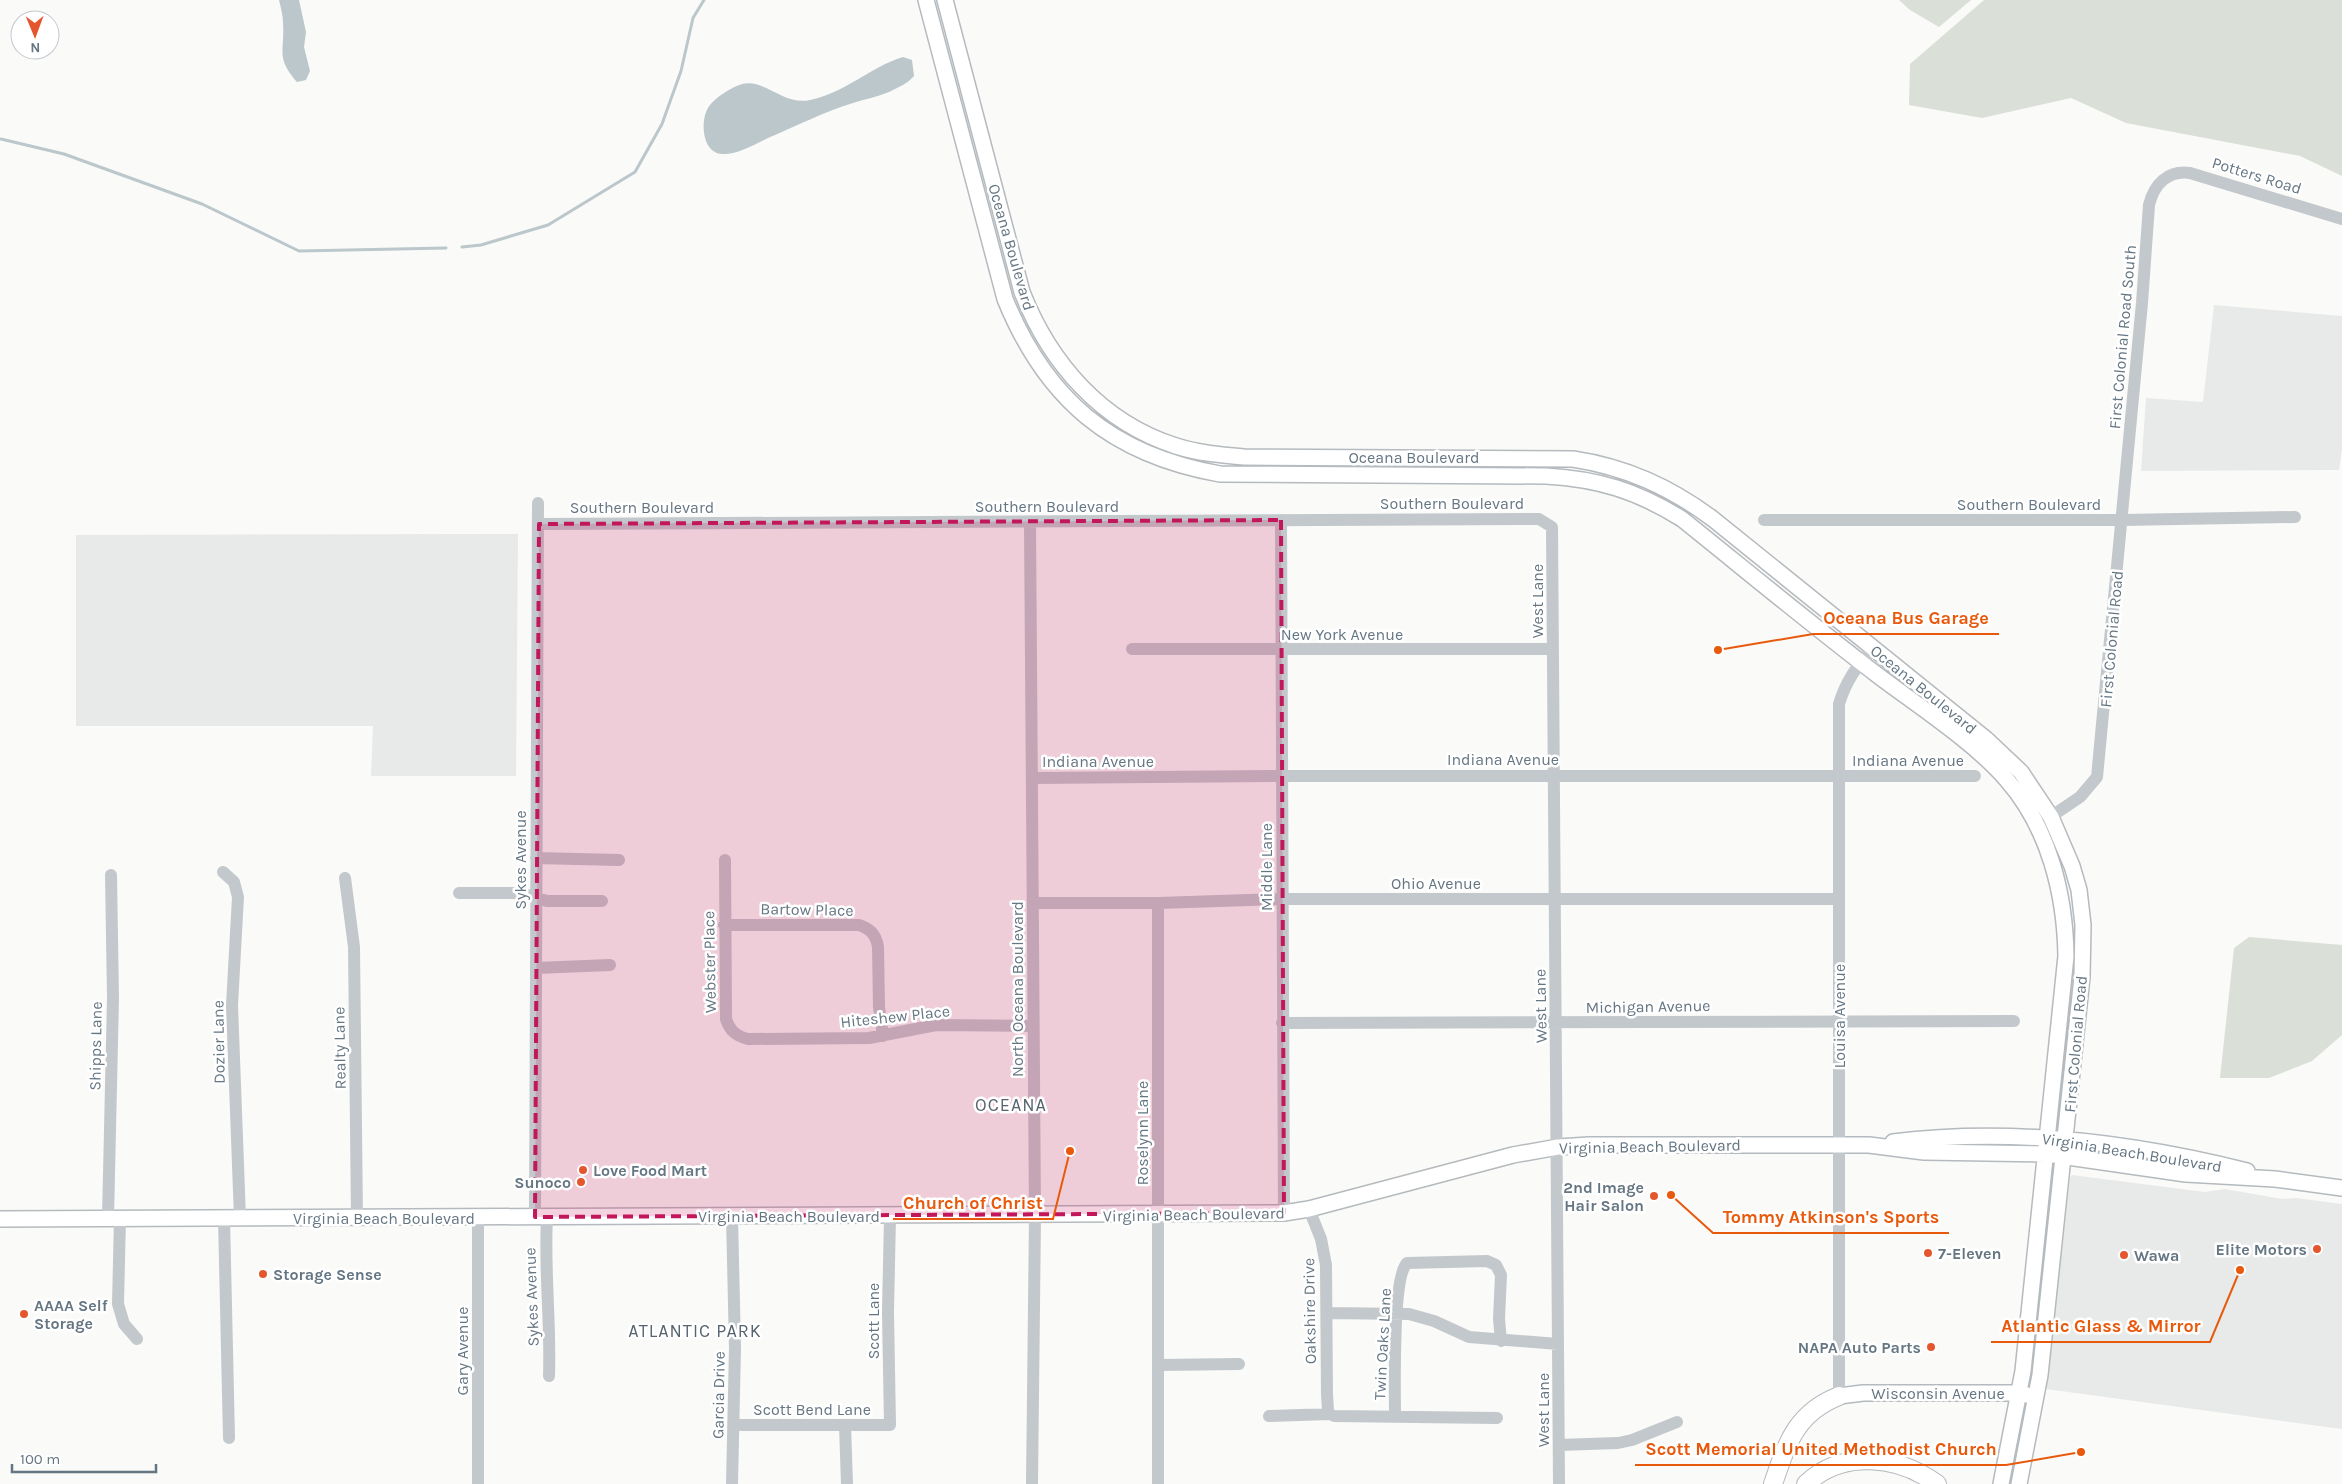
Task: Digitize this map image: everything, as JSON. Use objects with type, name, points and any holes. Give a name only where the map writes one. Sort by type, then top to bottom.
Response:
[{"type":"highway","points":[[1774,1484],[1787,1444],[1799,1424],[1818,1406],[1839,1396]]},
{"type":"highway","points":[[1806,1484],[1836,1467],[1865,1460],[1880,1460],[1910,1467],[1937,1484]]},
{"type":"main road","name":"Oceana Boulevard","points":[[926,0],[1005,299],[1022,337],[1045,374],[1071,404],[1096,425],[1143,452],[1172,463],[1220,474],[1572,477],[1622,488],[1655,502],[1682,519],[1860,662],[1990,763],[2007,780],[2037,826]]},
{"type":"main road","name":"Oceana Boulevard","points":[[945,0],[1022,292],[1034,321],[1052,352],[1084,391],[1104,408],[1147,434],[1176,446],[1210,454],[1244,457],[1547,458],[1600,463],[1632,472],[1658,483],[1691,502],[1874,648],[2006,757],[2036,792],[2051,816]]},
{"type":"main road","points":[[952,100],[971,97]]},
{"type":"main road","points":[[1071,404],[1084,391]]},
{"type":"main road","name":"First Colonial Road","points":[[2019,1484],[2037,1398],[2082,977],[2083,924],[2079,890],[2072,866],[2051,816]]},
{"type":"main road","name":"First Colonial Road","points":[[2001,1484],[2020,1393],[2047,1154],[2066,956],[2065,930],[2056,874],[2037,826]]},
{"type":"main road","name":"Virginia Beach Boulevard","points":[[0,1219],[1035,1216],[1284,1213],[1309,1209],[1484,1162],[1558,1147],[1599,1145],[1869,1145],[1924,1138],[2048,1137],[2066,1139],[2209,1162],[2275,1179]]},
{"type":"main road","name":"Virginia Beach Boulevard","points":[[1869,1145],[1924,1152],[2047,1154],[2186,1174],[2275,1179],[2342,1188]]},
{"type":"main road","name":"Wisconsin Avenue","points":[[1839,1396],[1863,1393],[2020,1393],[2037,1398]]},
{"type":"street","name":"Potters Road","points":[[2163,179],[2176,173],[2190,173],[2342,219]]},
{"type":"street","name":"First Colonial Road South","points":[[2123,502],[2142,303],[2149,204],[2155,188],[2163,179]]},
{"type":"street","name":"First Colonial Road","points":[[2051,816],[2080,797],[2098,777],[2123,502]]},
{"type":"street","name":"Sykes Avenue","points":[[538,504],[536,968],[541,1217],[549,1332],[549,1376]]},
{"type":"street","name":"Southern Boulevard","points":[[1764,520],[2122,520],[2295,517]]},
{"type":"street","name":"Southern Boulevard","points":[[539,524],[1539,519],[1552,527]]},
{"type":"street","name":"Middle Lane","points":[[1281,520],[1284,1213]]},
{"type":"street","name":"North Oceana Boulevard","points":[[1030,523],[1035,1216],[1032,1484]]},
{"type":"street","name":"West Lane","points":[[1552,527],[1559,1484]]},
{"type":"street","name":"Louisa Avenue","points":[[1839,1396],[1839,704],[1846,683],[1860,662],[1874,648]]},
{"type":"street","name":"New York Avenue","points":[[1132,649],[1553,649]]},
{"type":"street","name":"Indiana Avenue","points":[[1032,778],[1554,775],[1974,776]]},
{"type":"street","points":[[2037,826],[2051,816]]},
{"type":"street","points":[[536,858],[619,860]]},
{"type":"street","name":"Webster Place","points":[[725,860],[724,925],[726,1019],[728,1026],[739,1037],[748,1039],[791,1039]]},
{"type":"street","name":"Dozier Lane","points":[[223,872],[234,882],[238,897],[232,1005],[240,1218]]},
{"type":"street","name":"Shipps Lane","points":[[111,876],[114,1218],[118,1304],[124,1324],[137,1340]]},
{"type":"street","name":"Realty Lane","points":[[345,878],[354,947],[357,1218]]},
{"type":"street","points":[[459,893],[520,893],[557,902],[602,901]]},
{"type":"street","name":"Ohio Avenue","points":[[1033,903],[1158,903],[1282,899],[1839,899]]},
{"type":"street","name":"Roselynn Lane","points":[[1158,903],[1158,1484]]},
{"type":"street","name":"Bartow Place","points":[[724,925],[859,925],[870,930],[877,940],[878,947],[879,1007],[883,1036]]},
{"type":"street","points":[[536,968],[610,965]]},
{"type":"street","name":"Michigan Avenue","points":[[1282,1023],[2014,1020]]},
{"type":"street","name":"Hiteshew Place","points":[[791,1039],[863,1039],[915,1028],[936,1026],[1033,1026]]},
{"type":"street","name":"Oakshire Drive","points":[[1309,1209],[1324,1249],[1327,1313],[1327,1394],[1328,1411],[1330,1414]]},
{"type":"street","name":"Garcia Drive","points":[[732,1216],[734,1425],[732,1484]]},
{"type":"street","name":"Scott Lane","points":[[890,1216],[888,1312],[890,1425]]},
{"type":"street","name":"Gary Avenue","points":[[478,1217],[478,1484]]},
{"type":"street","points":[[224,1218],[229,1438]]},
{"type":"street","name":"Twin Oaks Lane","points":[[1395,1416],[1397,1314],[1402,1270],[1407,1263],[1492,1262],[1496,1265],[1501,1275],[1499,1319],[1501,1341]]},
{"type":"street","points":[[1327,1313],[1422,1316],[1468,1337],[1558,1344]]},
{"type":"street","points":[[1159,1365],[1239,1364]]},
{"type":"street","name":"Twin Oaks Lane","points":[[1269,1416],[1330,1414],[1497,1418]]},
{"type":"street","points":[[1559,1445],[1618,1443],[1632,1440],[1677,1422]]},
{"type":"street","name":"Scott Bend Lane","points":[[734,1425],[890,1425]]},
{"type":"street","points":[[845,1425],[847,1484]]},
{"type":"highlighted area","points":[[1281,520],[1284,1213],[535,1217],[539,524]]},
{"type":"shaded area","points":[[279,0],[299,0],[306,32],[304,47],[310,71],[306,80],[297,82],[283,60],[283,20]]},
{"type":"shaded area","points":[[1899,0],[1971,0],[1939,27],[1910,10]]},
{"type":"shaded area","points":[[1984,0],[2342,0],[2342,176],[2300,156],[2126,123],[2071,98],[1982,118],[1909,105],[1910,64]]},
{"type":"shaded area","points":[[903,57],[912,60],[914,76],[906,83],[889,92],[810,119],[746,149],[728,154],[715,152],[710,148],[704,136],[705,114],[708,108],[728,90],[738,85],[750,83],[792,99],[810,100],[835,92],[879,67]]},
{"type":"shaded area","points":[[2214,305],[2342,316],[2342,449],[2339,470],[2141,471],[2146,398],[2203,402]]},
{"type":"shaded area","points":[[518,534],[516,776],[371,776],[373,726],[76,726],[76,535]]},
{"type":"shaded area","points":[[2249,937],[2342,945],[2342,1035],[2312,1061],[2269,1078],[2220,1078],[2234,948]]},
{"type":"shaded area","points":[[2072,1175],[2205,1192],[2225,1189],[2282,1199],[2296,1198],[2342,1204],[2342,1429],[2046,1389],[2070,1178]]},
{"type":"waterway","points":[[462,247],[481,245],[548,225],[635,172],[662,124],[681,71],[693,18],[704,0]]},
{"type":"waterway","points":[[1,139],[64,154],[202,204],[299,251],[446,248]]},
{"type":"place","name":"Oceana Bus Garage","points":[[1718,650]]},
{"type":"place","name":"Church of Christ","points":[[1070,1151]]},
{"type":"place","name":"Love Food Mart","points":[[583,1170]]},
{"type":"place","name":"Sunoco","points":[[581,1182]]},
{"type":"place","name":"Tommy Atkinson's Sports","points":[[1671,1195]]},
{"type":"place","name":"2nd Image Hair Salon","points":[[1654,1196]]},
{"type":"place","name":"Elite Motors","points":[[2317,1249]]},
{"type":"place","name":"7-Eleven","points":[[1928,1253]]},
{"type":"place","name":"Wawa","points":[[2124,1255]]},
{"type":"place","name":"Atlantic Glass & Mirror","points":[[2240,1270]]},
{"type":"place","name":"Storage Sense","points":[[263,1274]]},
{"type":"place","name":"AAAA Self Storage","points":[[24,1314]]},
{"type":"place","name":"NAPA Auto Parts","points":[[1931,1347]]},
{"type":"place","name":"Scott Memorial United Methodist Church","points":[[2081,1452]]},
{"type":"district","name":"OCEANA","points":[[1011,1105]]},
{"type":"district","name":"ATLANTIC PARK","points":[[695,1331]]}]
